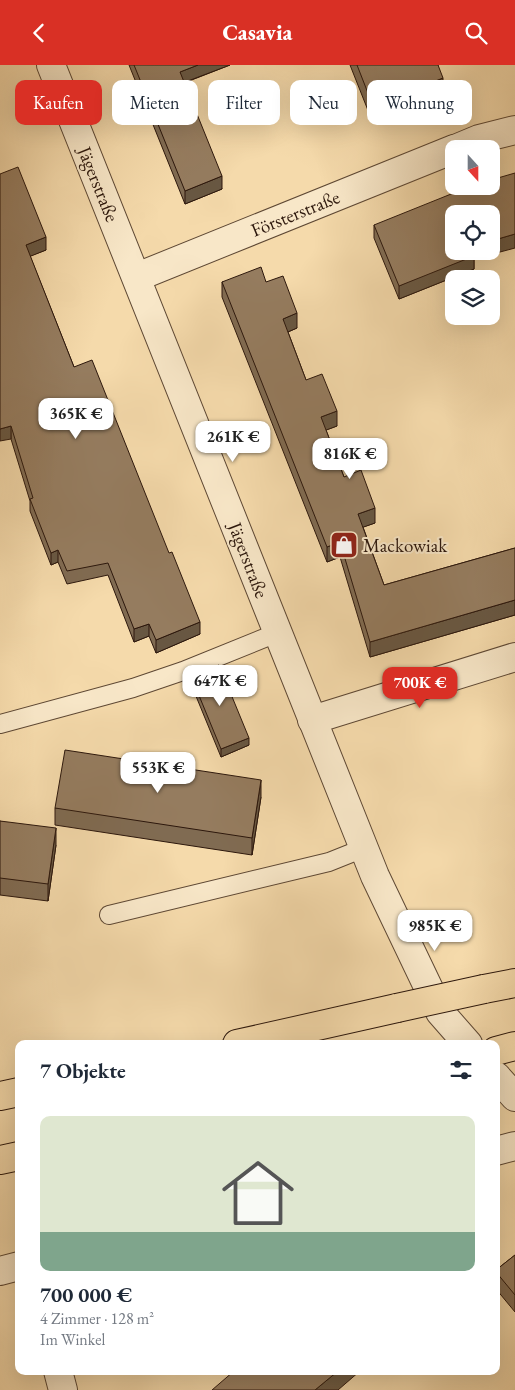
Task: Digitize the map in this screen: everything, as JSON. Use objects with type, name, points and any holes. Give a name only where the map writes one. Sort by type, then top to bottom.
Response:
[{"type":"highway","points":[[256,1040],[515,983]]},
{"type":"highway","points":[[500,1050],[515,1046]]},
{"type":"highway","points":[[0,1096],[15,1093]]},
{"type":"highway","points":[[0,1160],[15,1157]]},
{"type":"street","name":"Jägerstraße","points":[[51,65],[375,876],[440,1012],[464,1040]]},
{"type":"street","name":"Försterstraße","points":[[477,140],[515,129]]},
{"type":"street","name":"Försterstraße","points":[[137,277],[445,153]]},
{"type":"street","points":[[312,720],[515,657]]},
{"type":"street","points":[[500,1080],[515,1097]]},
{"type":"street","points":[[500,1150],[515,1146]]},
{"type":"street","points":[[0,1271],[15,1267]]},
{"type":"street","points":[[59,1375],[63,1390]]},
{"type":"lane","points":[[0,724],[133,688],[183,671],[277,633]]},
{"type":"lane","points":[[110,915],[329,862],[364,848]]},
{"type":"building","points":[[134,65],[198,65],[180,72],[183,80],[140,80]]},
{"type":"building","points":[[357,65],[438,65],[443,78],[438,80],[367,80],[367,91]]},
{"type":"building","points":[[198,117],[222,176],[185,191],[158,125],[198,125]]},
{"type":"building","points":[[18,167],[46,237],[26,245],[74,367],[92,360],[169,553],[172,552],[200,622],[156,640],[149,624],[134,629],[108,563],[67,571],[58,550],[51,553],[30,499],[33,498],[11,426],[0,429],[0,174]]},
{"type":"building","points":[[515,173],[515,234],[500,238],[500,205],[445,205],[445,260],[464,260],[399,286],[374,225],[449,195],[500,195],[500,177]]},
{"type":"building","points":[[261,267],[266,282],[283,276],[297,313],[283,319],[306,380],[322,374],[337,411],[321,417],[344,477],[361,470],[375,508],[358,514],[384,585],[515,548],[515,600],[370,642],[340,542],[327,547],[222,282]]},
{"type":"building","points":[[219,665],[249,738],[221,749],[191,676]]},
{"type":"building","points":[[65,750],[261,780],[252,838],[55,808]]},
{"type":"building","points":[[0,821],[56,828],[48,884],[0,878]]},
{"type":"building","points":[[515,1255],[515,1295],[500,1277],[500,1267]]},
{"type":"building","points":[[229,1375],[333,1375],[315,1390],[212,1390]]},
{"type":"place","name":"Mackowiak","points":[[344,545]]}]
